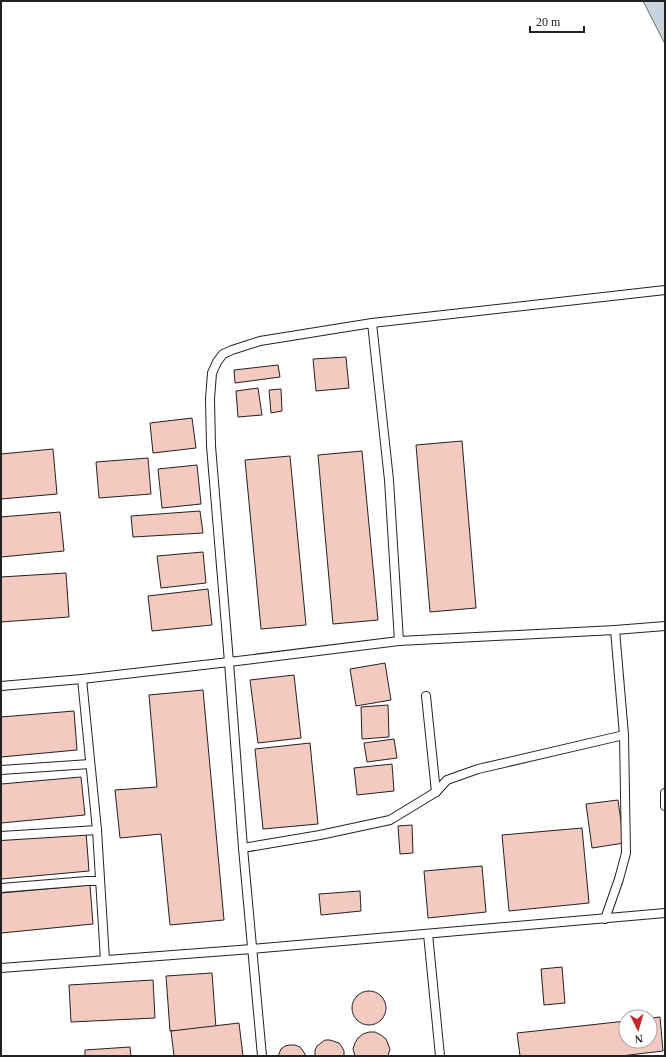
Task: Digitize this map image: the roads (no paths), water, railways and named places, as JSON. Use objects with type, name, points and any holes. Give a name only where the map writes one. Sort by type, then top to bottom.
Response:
[{"type":"lane","points":[[262,1056],[243,848],[211,446],[210,399],[212,373],[217,362],[223,354],[260,341],[372,324],[665,290]]},
{"type":"lane","points":[[372,324],[389,480],[399,641]]},
{"type":"lane","points":[[1,686],[82,679],[399,641],[665,626]]},
{"type":"lane","points":[[605,919],[619,879],[626,853],[624,735],[615,630]]},
{"type":"lane","points":[[82,679],[97,830],[105,960]]},
{"type":"lane","points":[[426,696],[436,792]]},
{"type":"lane","points":[[243,848],[320,835],[390,820],[436,792],[447,780],[478,769],[624,735]]},
{"type":"lane","points":[[1,770],[90,764]]},
{"type":"lane","points":[[665,794],[665,806]]},
{"type":"lane","points":[[1,836],[97,830]]},
{"type":"lane","points":[[1,888],[100,881]]},
{"type":"lane","points":[[1,968],[252,949],[665,914]]},
{"type":"lane","points":[[428,934],[440,1056]]}]
